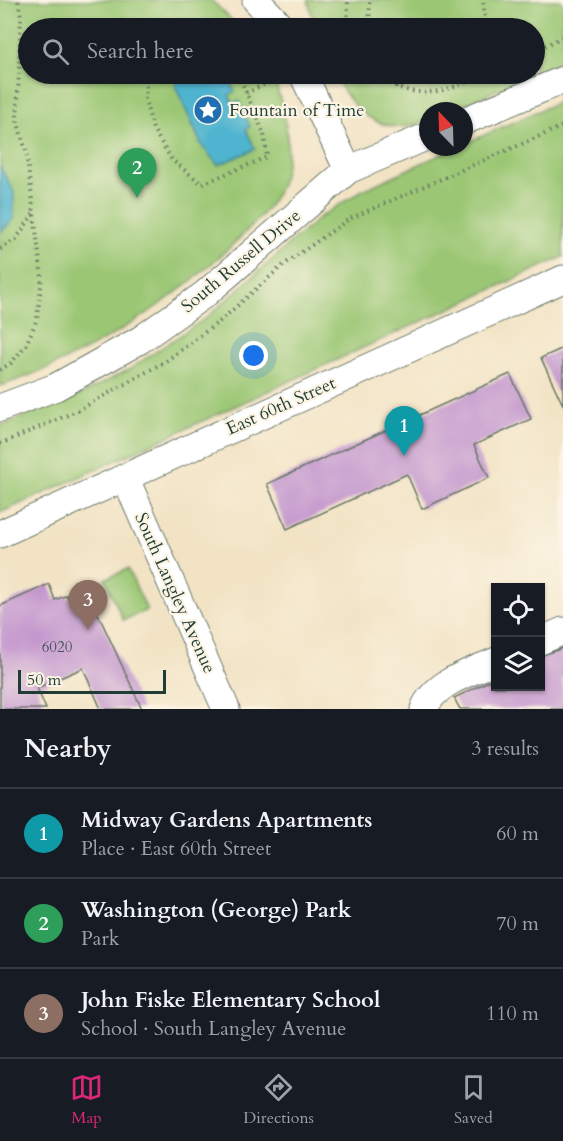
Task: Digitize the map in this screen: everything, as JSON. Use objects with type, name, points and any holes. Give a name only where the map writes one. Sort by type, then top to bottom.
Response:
[{"type":"street","points":[[256,0],[280,17]]},
{"type":"street","points":[[473,117],[563,80]]},
{"type":"street","points":[[308,84],[348,170]]},
{"type":"street","name":"South Russell Drive","points":[[0,408],[56,387],[140,340],[205,294],[348,170],[419,140]]},
{"type":"street","name":"East 60th Street","points":[[0,534],[563,279]]},
{"type":"street","name":"South Langley Avenue","points":[[125,477],[226,709]]},
{"type":"street","points":[[545,639],[563,631]]},
{"type":"street","points":[[424,709],[431,697],[441,688],[491,663]]},
{"type":"path","points":[[18,0],[21,18]]},
{"type":"path","points":[[347,18],[348,0]]},
{"type":"path","points":[[369,18],[370,0]]},
{"type":"path","points":[[483,0],[485,18]]},
{"type":"path","points":[[545,46],[563,37]]},
{"type":"path","points":[[0,370],[11,363],[26,345],[37,320],[42,278],[26,151],[17,120],[18,84]]},
{"type":"path","points":[[146,84],[145,100],[153,129],[172,160],[202,184],[267,157],[264,134],[242,84]]},
{"type":"path","points":[[246,93],[265,84]]},
{"type":"path","points":[[391,84],[421,93],[436,92],[464,84]]},
{"type":"path","points":[[0,444],[77,411],[166,361],[220,321],[282,266],[349,219],[563,126]]},
{"type":"path","points":[[0,249],[16,239],[34,213]]},
{"type":"green space","points":[[0,0],[211,0],[230,18],[18,18],[18,84],[275,84],[287,131],[287,161],[279,189],[269,206],[243,235],[204,270],[122,329],[62,361],[0,386]]},
{"type":"green space","points":[[308,0],[561,0],[563,5],[563,61],[545,68],[545,18],[312,18]]},
{"type":"green space","points":[[340,84],[511,84],[469,102],[419,102],[419,123],[397,127],[371,119],[350,100]]},
{"type":"green space","points":[[563,100],[563,257],[0,513],[0,426],[84,393],[128,370],[206,318],[320,217],[361,191],[437,156],[473,156],[473,140]]},
{"type":"green space","points":[[128,569],[147,610],[123,620],[105,579]]},
{"type":"water","points":[[176,84],[231,84],[235,92],[229,95],[233,103],[239,101],[250,127],[246,129],[255,149],[218,165],[202,146]]},
{"type":"water","points":[[0,166],[14,192],[14,219],[0,233]]},
{"type":"building","points":[[563,348],[563,405],[541,358]]},
{"type":"building","points":[[510,374],[531,419],[474,445],[489,478],[422,509],[407,474],[287,529],[267,484]]},
{"type":"building","points":[[49,584],[55,600],[67,595],[68,598],[87,590],[142,709],[101,709],[83,668],[37,688],[46,709],[0,709],[0,606]]},
{"type":"building","points":[[563,648],[563,709],[460,709],[454,698],[491,680],[491,691],[545,691],[545,654]]},
{"type":"place","name":"Fountain of Time","points":[[208,110]]},
{"type":"place","name":"Washington (George) Park","points":[[137,198]]},
{"type":"place","name":"Midway Gardens Apartments","points":[[404,456]]},
{"type":"place","name":"John Fiske Elementary School","points":[[88,630]]}]
